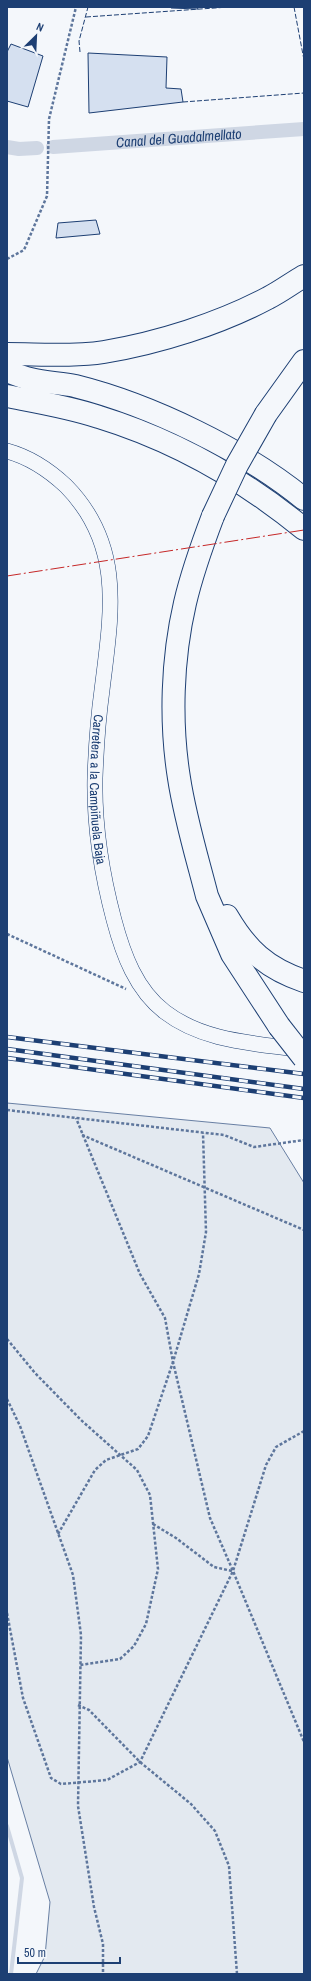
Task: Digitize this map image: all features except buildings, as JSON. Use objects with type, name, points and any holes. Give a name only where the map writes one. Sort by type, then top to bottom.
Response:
[{"type":"highway","points":[[7,354],[52,355],[103,352],[158,340],[224,318],[268,298],[304,276]]},
{"type":"highway","points":[[304,361],[266,414],[236,465],[212,516],[196,562],[184,604],[177,653],[174,696],[175,741],[179,778],[207,896],[232,954],[279,1026],[304,1058]]},
{"type":"highway","points":[[7,371],[30,379]]},
{"type":"highway","points":[[7,378],[30,379],[75,386],[115,398],[170,420],[217,442],[262,469],[304,499]]},
{"type":"highway","points":[[7,396],[99,417],[138,431],[190,454],[241,483],[280,509],[304,530]]},
{"type":"highway","points":[[197,858],[218,900],[248,948],[263,961],[288,975],[304,980]]},
{"type":"street","name":"Carretera a la Campiñuela Baja","points":[[7,451],[36,463],[57,478],[75,496],[90,517],[102,541],[107,559],[111,586],[111,614],[97,739],[95,780],[97,822],[111,909],[119,940],[133,973],[153,1001],[166,1013],[188,1026],[208,1034],[239,1041],[304,1050]]},
{"type":"path","points":[[7,259],[24,250],[47,196],[49,119],[76,7]]},
{"type":"path","points":[[7,934],[153,1001]]},
{"type":"path","points":[[7,1110],[224,1135],[254,1147],[304,1140]]},
{"type":"path","points":[[76,1118],[140,1274],[165,1318],[173,1362],[210,1518],[304,1742]]},
{"type":"path","points":[[58,1534],[95,1470],[106,1460],[138,1448],[148,1436],[173,1362],[199,1274],[206,1232],[206,1187],[203,1133]]},
{"type":"path","points":[[82,1134],[304,1230]]},
{"type":"path","points":[[7,1339],[35,1373],[81,1420],[137,1470],[150,1495],[158,1569],[146,1624],[134,1646],[120,1659],[80,1665]]},
{"type":"path","points":[[7,1399],[20,1426],[73,1575],[81,1635],[78,1705],[78,1806],[94,1906],[103,1944],[103,1974]]},
{"type":"path","points":[[7,1613],[23,1698],[51,1778],[62,1784],[107,1780],[140,1762],[233,1571],[266,1465],[276,1447],[304,1431]]},
{"type":"path","points":[[153,1524],[176,1538],[214,1567],[233,1571]]},
{"type":"path","points":[[78,1705],[89,1710],[140,1762],[191,1804],[215,1831],[229,1866],[237,1974]]},
{"type":"shaded area","points":[[7,1103],[270,1128],[304,1183],[304,1974],[36,1974],[45,1956],[50,1902],[7,1757]]},
{"type":"waterway","name":"Canal del Guadalmellato","points":[[53,147],[304,129]]},
{"type":"waterway","name":"Canal del Guadalmellato","points":[[7,147],[19,149],[37,148]]},
{"type":"waterway","points":[[7,1826],[22,1878],[11,1974]]},
{"type":"railway","points":[[7,1037],[304,1074]]},
{"type":"railway","points":[[7,1049],[304,1089]]},
{"type":"railway","points":[[7,1058],[304,1098]]},
{"type":"fence","points":[[80,52],[79,41],[88,7]]},
{"type":"fence","points":[[86,17],[229,7]]},
{"type":"fence","points":[[294,7],[304,60]]},
{"type":"fence","points":[[183,102],[304,93]]},
{"type":"power","points":[[7,576],[304,530]]}]
